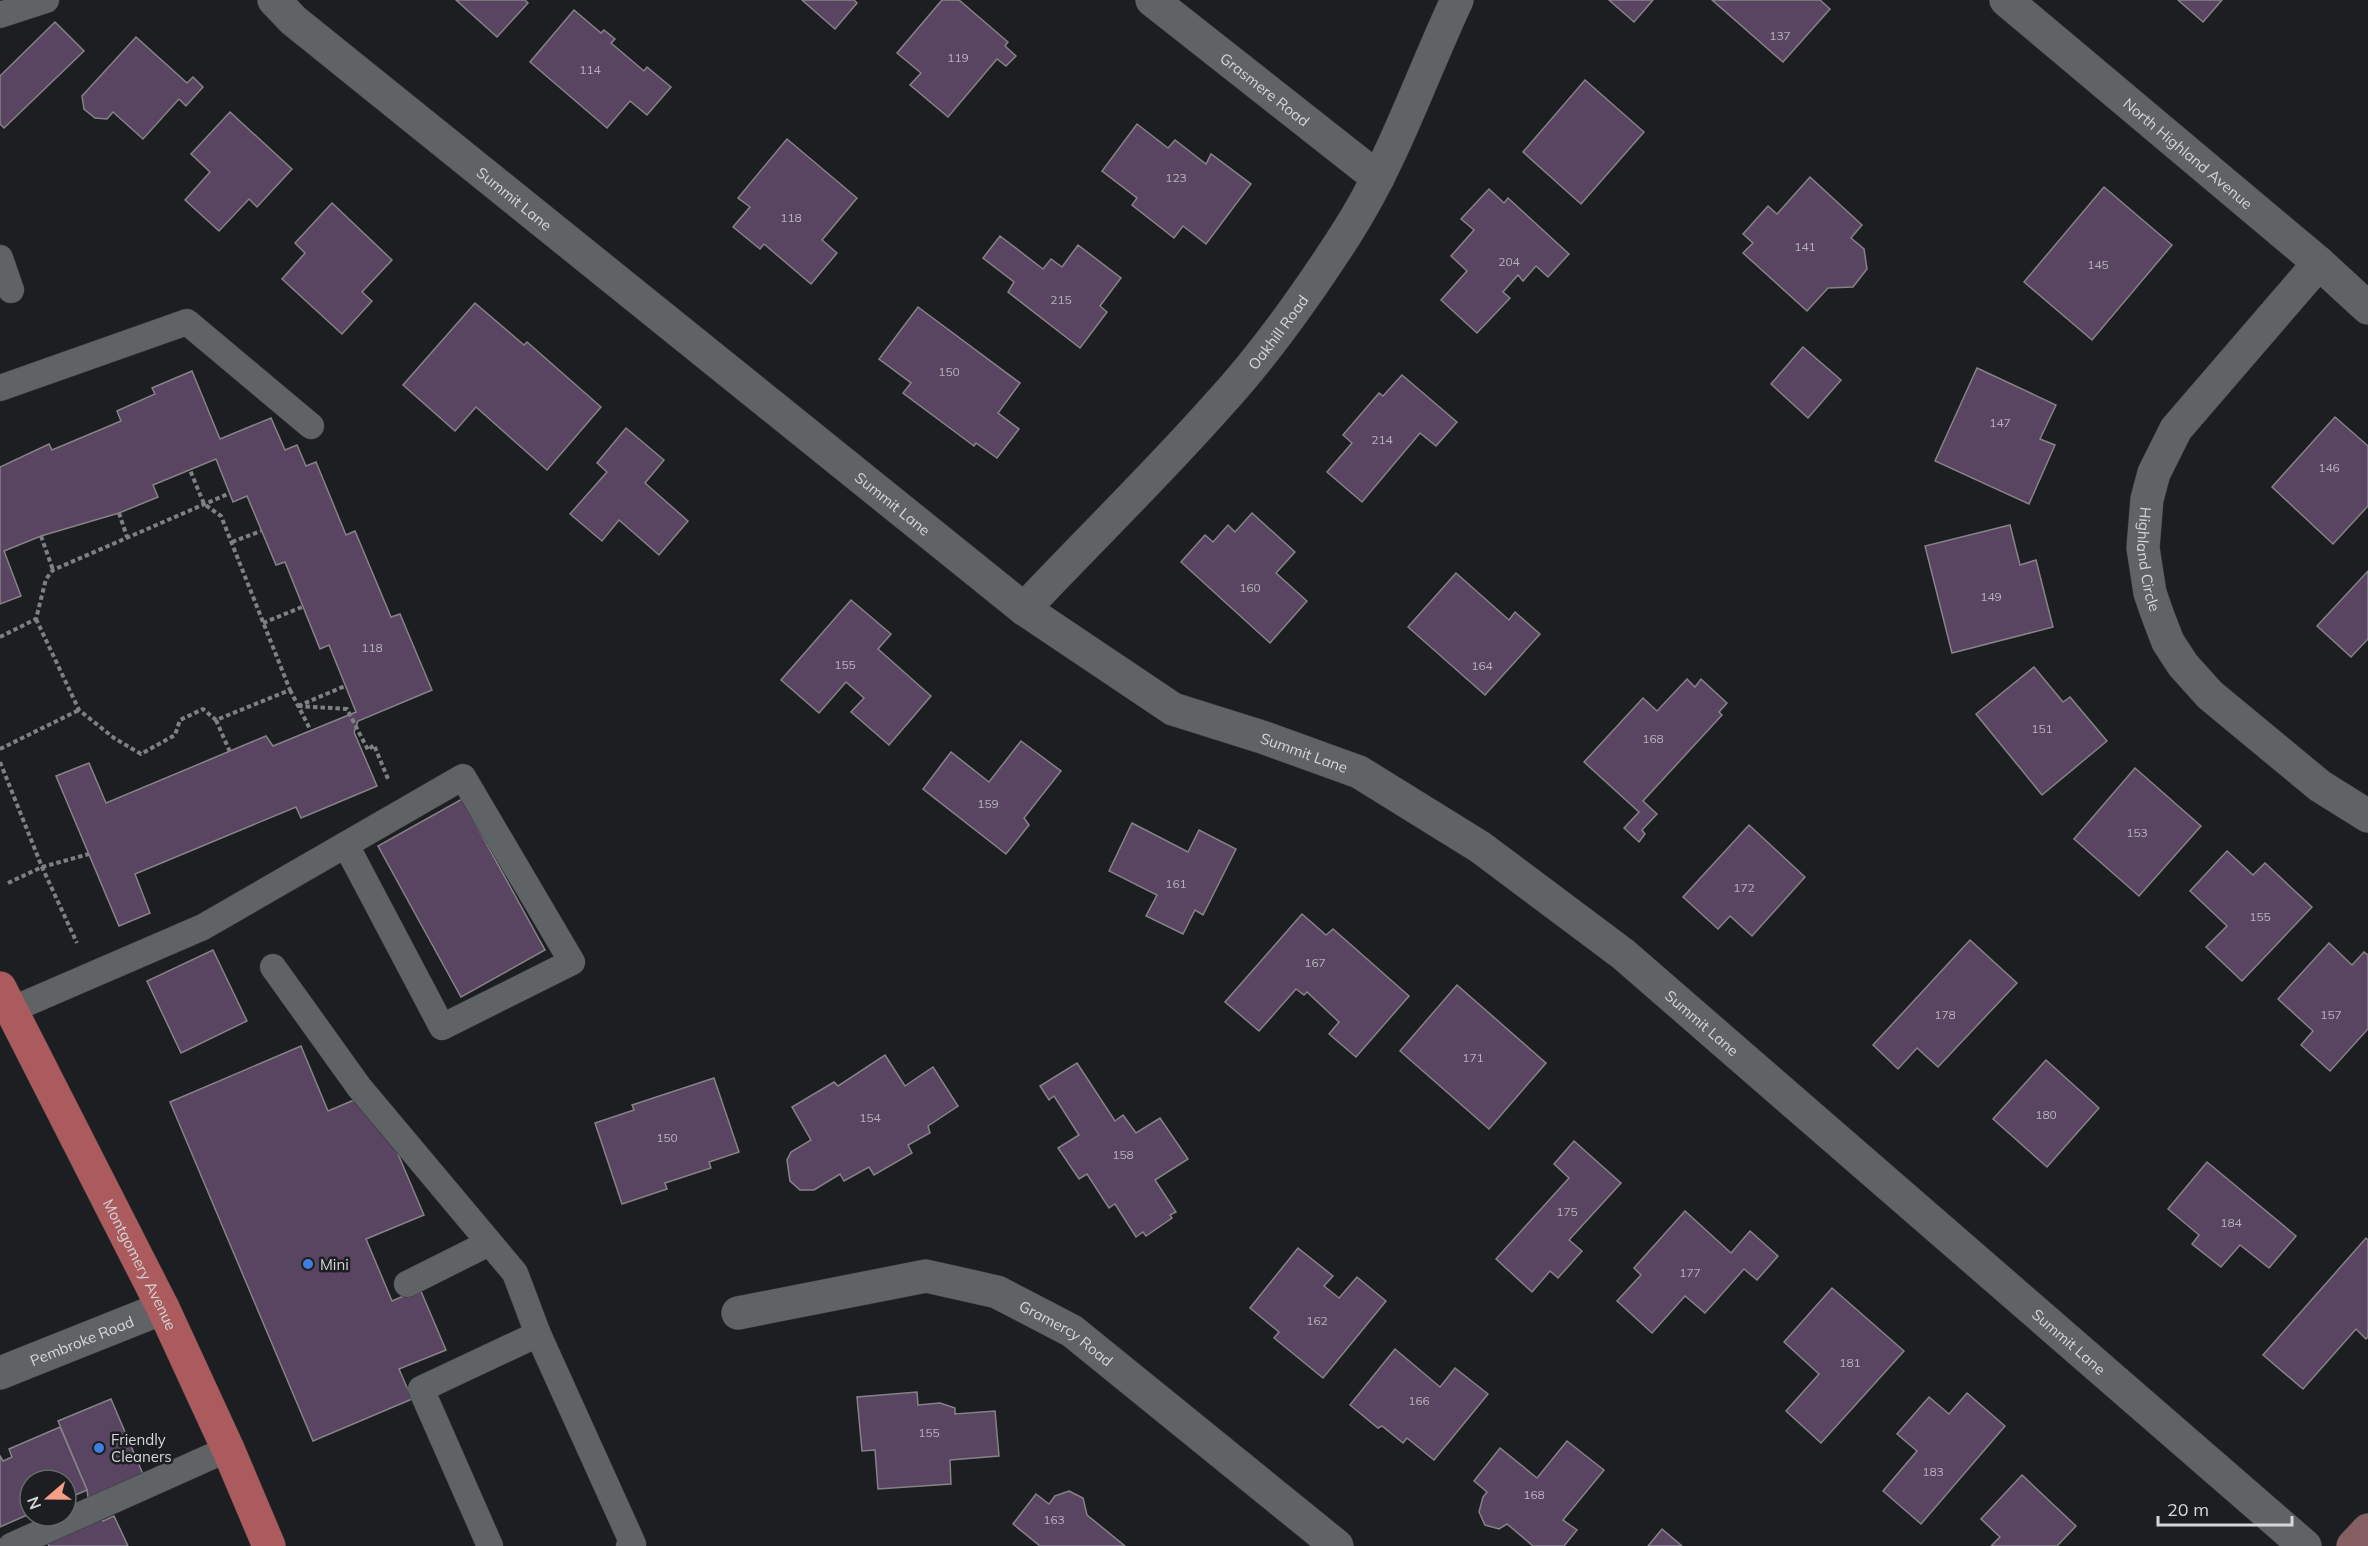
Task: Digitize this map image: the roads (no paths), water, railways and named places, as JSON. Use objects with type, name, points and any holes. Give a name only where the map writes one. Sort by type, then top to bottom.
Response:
[{"type":"main road","name":"Montgomery Avenue","points":[[6,999],[163,1308],[228,1449],[269,1546]]},
{"type":"main road","points":[[2354,1546],[2368,1530]]},
{"type":"street","name":"Summit Lane","points":[[274,0],[293,20],[1024,609],[1173,709],[1262,737],[1359,772],[1480,847],[1623,954],[2305,1546]]},
{"type":"street","name":"Grasmere Road","points":[[1152,0],[1378,178]]},
{"type":"street","name":"Oakhill Road","points":[[1024,609],[1219,405],[1281,328],[1346,233],[1378,178],[1405,123],[1457,0]]},
{"type":"street","name":"North Highland Avenue","points":[[2006,0],[2319,263],[2368,308]]},
{"type":"street","name":"Highland Circle","points":[[2319,263],[2176,429],[2154,473],[2147,499],[2143,548],[2150,593],[2168,642],[2183,666],[2210,695],[2311,778],[2368,816]]},
{"type":"street","name":"Gramercy Road","points":[[738,1313],[926,1276],[997,1292],[1072,1330],[1337,1546]]},
{"type":"street","name":"Pembroke Road","points":[[0,1373],[163,1308]]},
{"type":"lane","points":[[0,15],[46,0]]},
{"type":"lane","points":[[0,258],[11,290]]},
{"type":"lane","points":[[0,388],[187,322],[311,426]]},
{"type":"lane","points":[[6,999],[203,927],[463,777],[572,962],[442,1027],[346,845]]},
{"type":"lane","points":[[273,967],[359,1087],[515,1273],[538,1334],[633,1544],[629,1546]]},
{"type":"lane","points":[[407,1284],[489,1243]]},
{"type":"lane","points":[[490,1546],[421,1389],[538,1334]]},
{"type":"lane","points":[[10,1546],[228,1449]]},
{"type":"place","name":"Mini","points":[[308,1264]]},
{"type":"place","name":"Friendly Cleaners","points":[[99,1448]]}]
